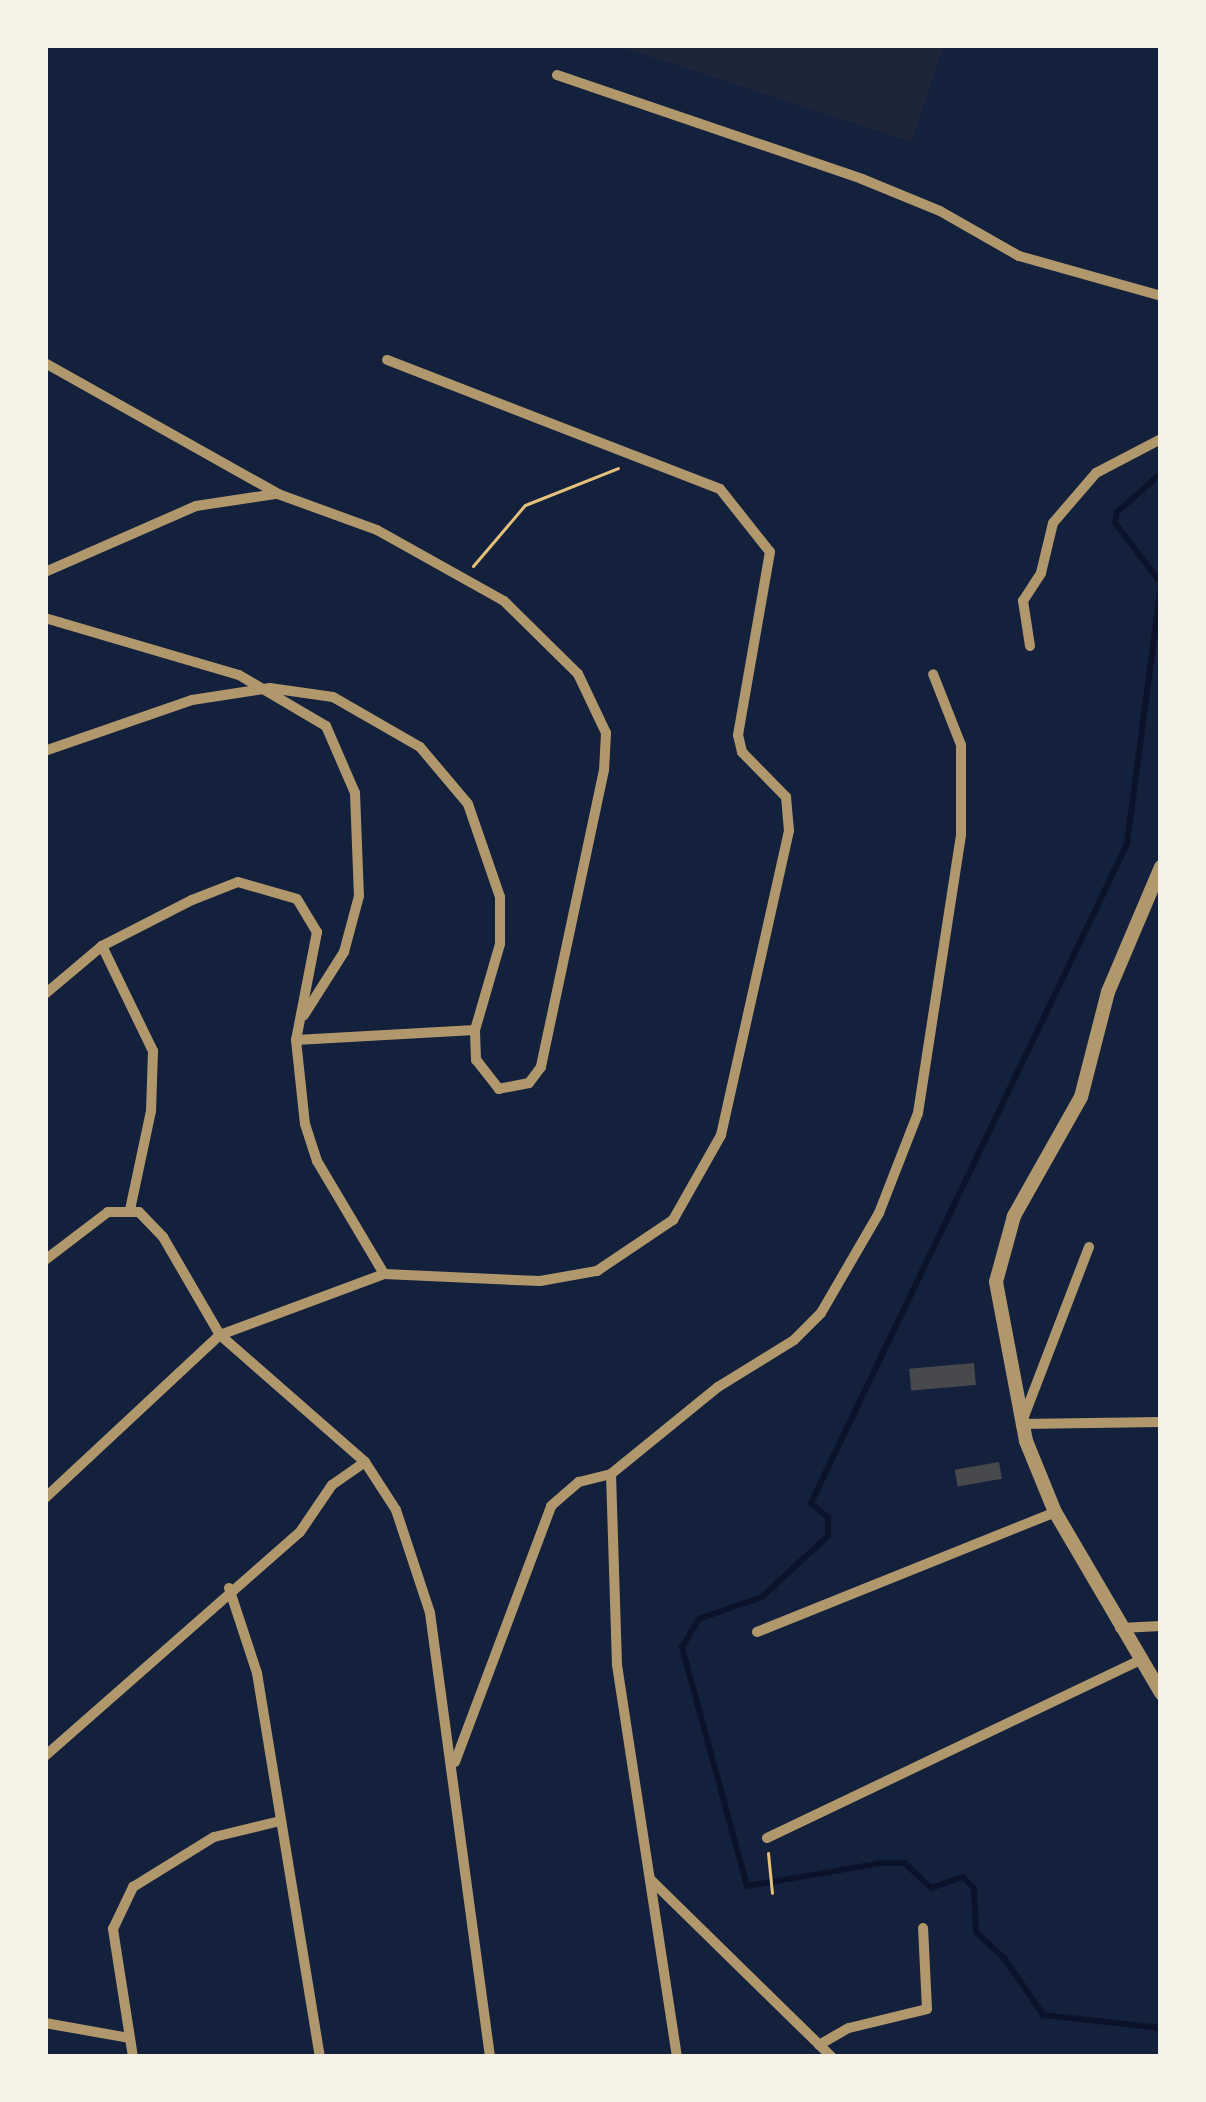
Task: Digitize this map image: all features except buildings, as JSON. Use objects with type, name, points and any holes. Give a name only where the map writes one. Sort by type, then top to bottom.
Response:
[{"type":"street","points":[[557,75],[862,179],[940,211],[1019,256],[1161,296]]},
{"type":"street","points":[[45,1498],[220,1335],[384,1274],[540,1281],[597,1271],[673,1220],[704,1177],[721,1135],[789,831],[786,797],[742,752],[738,735],[770,552],[720,489],[387,360]]},
{"type":"street","points":[[45,363],[278,494],[377,530],[535,625],[578,674],[606,733],[560,1000],[550,1045],[529,1082],[492,1085],[476,1060],[475,1030],[500,944],[500,897],[468,804],[420,747],[360,710],[306,691],[270,688],[45,618]]},
{"type":"street","points":[[1030,646],[1024,601],[1041,573],[1053,523],[1096,473],[1161,439]]},
{"type":"street","points":[[45,572],[196,506],[278,494]]},
{"type":"street","points":[[454,1762],[551,1506],[579,1482],[611,1474],[718,1387],[794,1340],[821,1313],[879,1213],[918,1113],[961,834],[961,745],[933,674]]},
{"type":"street","points":[[45,752],[192,700],[270,688],[326,726],[341,750],[361,848],[359,896],[344,952],[299,1022]]},
{"type":"street","points":[[1161,867],[1108,992],[1081,1097],[1005,1246],[998,1325],[1021,1424],[1055,1512],[1161,1693]]},
{"type":"street","points":[[45,994],[102,946],[238,883],[286,892],[307,908],[317,932],[296,1040],[317,1161],[384,1274]]},
{"type":"street","points":[[102,946],[153,1051],[151,1111],[130,1210]]},
{"type":"street","points":[[296,1040],[475,1030]]},
{"type":"street","points":[[45,1260],[77,1228],[130,1210]]},
{"type":"street","points":[[130,1210],[163,1237],[220,1335],[364,1462],[396,1510],[418,1564],[454,1762],[490,2057]]},
{"type":"street","points":[[1021,1424],[1089,1247]]},
{"type":"street","points":[[1021,1424],[1161,1422]]},
{"type":"street","points":[[45,1756],[229,1588],[301,1532],[332,1485],[364,1462]]},
{"type":"street","points":[[611,1474],[617,1665],[677,2057]]},
{"type":"street","points":[[758,1632],[1055,1512]]},
{"type":"street","points":[[229,1588],[257,1673],[320,2057]]},
{"type":"street","points":[[1120,1628],[1161,1626]]},
{"type":"street","points":[[767,1838],[1142,1659]]},
{"type":"street","points":[[133,2057],[113,1929],[133,1887],[214,1837],[280,1821]]},
{"type":"street","points":[[651,1880],[832,2057]]},
{"type":"street","points":[[819,2045],[849,2027],[927,2009],[923,1928]]},
{"type":"street","points":[[45,2023],[129,2038]]},
{"type":"path","points":[[461,581],[525,505],[610,468],[656,466]]},
{"type":"path","points":[[768,1861],[772,1893]]},
{"type":"shaded area","points":[[615,45],[944,45],[912,142]]},
{"type":"waterway","points":[[1161,473],[1117,512],[1115,523],[1161,583]]},
{"type":"waterway","points":[[1161,585],[1127,844],[811,1503],[828,1518],[828,1536],[762,1597],[699,1619],[682,1647],[747,1886],[882,1863],[905,1863],[931,1888],[963,1877],[974,1889],[976,1932],[1005,1959],[1043,2015],[1161,2028]]}]
